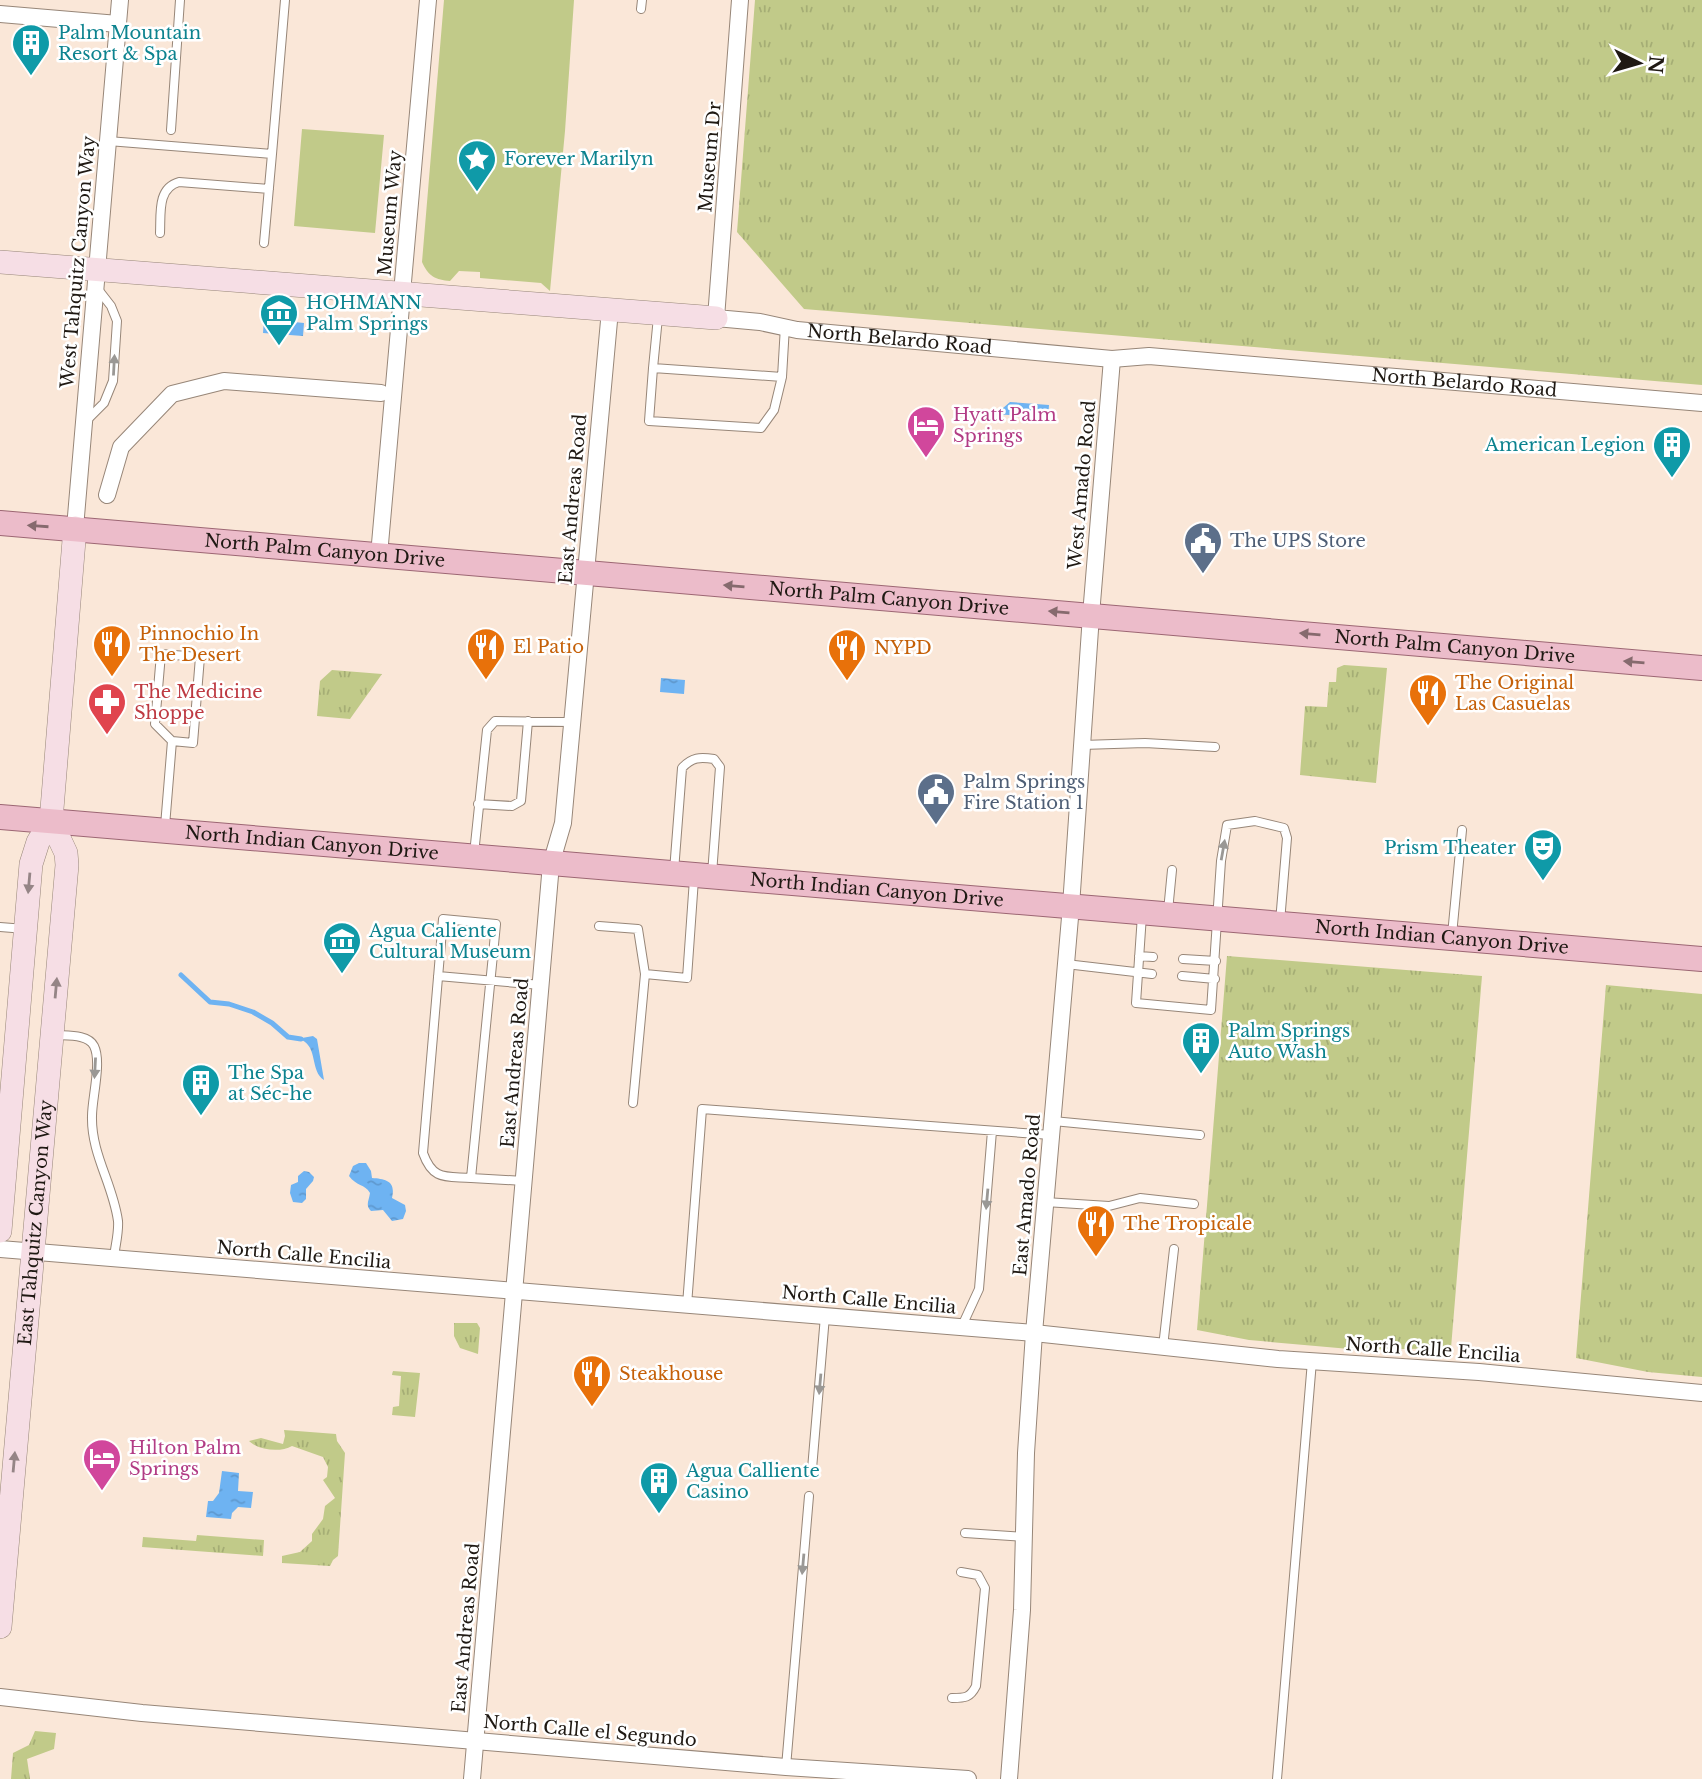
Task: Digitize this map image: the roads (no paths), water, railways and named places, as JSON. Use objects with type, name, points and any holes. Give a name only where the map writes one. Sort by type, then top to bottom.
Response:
[{"type":"main road","name":"North Belardo Road","points":[[0,262],[97,278],[402,293],[716,318]]},
{"type":"main road","name":"North Palm Canyon Drive","points":[[0,523],[1702,668]]},
{"type":"main road","name":"East Tahquitz Canyon Way","points":[[0,1231],[4,1131],[33,852],[51,821],[75,528]]},
{"type":"main road","name":"North Indian Canyon Drive","points":[[0,817],[1702,959]]},
{"type":"main road","name":"East Tahquitz Canyon Way","points":[[0,1628],[67,865],[66,853],[51,821]]},
{"type":"street","name":"West Tahquitz Canyon Way","points":[[75,528],[120,0]]},
{"type":"street","name":"Museum Way","points":[[379,555],[428,0]]},
{"type":"street","name":"Museum Dr","points":[[716,318],[740,0]]},
{"type":"street","points":[[0,15],[118,24]]},
{"type":"street","name":"East Andreas Road","points":[[472,1779],[551,864],[563,823],[610,310]]},
{"type":"street","name":"North Belardo Road","points":[[716,318],[785,326],[797,330],[1112,359],[1149,356],[1702,403]]},
{"type":"street","name":"West Amado Road","points":[[1091,615],[1112,359]]},
{"type":"street","points":[[107,495],[121,447],[172,394],[224,381],[381,393]]},
{"type":"street","name":"East Amado Road","points":[[1009,1779],[1022,1610],[1026,1454],[1034,1333],[1071,906],[1091,615]]},
{"type":"street","name":"North Calle Encilia","points":[[0,1249],[1034,1333],[1312,1361],[1479,1371],[1702,1393]]},
{"type":"street","name":"North Calle el Segundo","points":[[0,1698],[142,1713],[475,1741],[968,1779]]},
{"type":"lane","points":[[171,130],[180,0]]},
{"type":"lane","points":[[264,243],[285,0]]},
{"type":"lane","points":[[108,141],[272,154]]},
{"type":"lane","points":[[160,233],[162,200],[170,184],[179,182],[269,189]]},
{"type":"lane","points":[[84,423],[104,403],[113,381],[117,321],[97,278]]},
{"type":"lane","points":[[658,314],[649,421],[761,428],[774,410],[782,377],[785,326]]},
{"type":"lane","points":[[653,368],[782,377]]},
{"type":"lane","points":[[161,654],[200,657],[192,743],[172,741],[155,724],[161,654]]},
{"type":"lane","points":[[474,857],[487,730],[495,721],[572,722]]},
{"type":"lane","points":[[478,804],[512,806],[521,801],[528,721]]},
{"type":"lane","points":[[164,829],[172,741]]},
{"type":"lane","points":[[1082,745],[1144,743],[1215,747]]},
{"type":"lane","points":[[645,974],[687,978],[693,876],[682,768],[689,761],[700,757],[714,759],[720,767],[693,876]]},
{"type":"lane","points":[[1142,912],[1136,1003],[1211,1010],[1221,861],[1227,825],[1255,821],[1284,828],[1287,838],[1279,923]]},
{"type":"lane","points":[[1452,938],[1462,830]]},
{"type":"lane","points":[[1168,914],[1172,870]]},
{"type":"lane","points":[[471,1178],[496,924],[443,919],[423,1153],[428,1168],[439,1176],[471,1178],[524,1181]]},
{"type":"lane","points":[[599,926],[638,929],[645,974],[633,1103]]},
{"type":"lane","points":[[0,928],[25,929]]},
{"type":"lane","points":[[1139,956],[1153,957]]},
{"type":"lane","points":[[1183,959],[1216,961]]},
{"type":"lane","points":[[1066,964],[1152,974]]},
{"type":"lane","points":[[438,976],[541,985]]},
{"type":"lane","points":[[1182,976],[1214,979]]},
{"type":"lane","points":[[52,1035],[86,1038],[94,1045],[97,1059],[91,1118],[95,1148],[112,1195],[118,1222],[114,1258]]},
{"type":"lane","points":[[687,1305],[702,1110],[992,1130],[1052,1128],[1200,1135]]},
{"type":"lane","points":[[962,1327],[979,1289],[992,1130]]},
{"type":"lane","points":[[1045,1202],[1109,1206],[1140,1198],[1194,1204]]},
{"type":"lane","points":[[1163,1347],[1174,1249]]},
{"type":"lane","points":[[812,1469],[825,1316]]},
{"type":"lane","points":[[1277,1779],[1312,1361]]},
{"type":"lane","points":[[786,1767],[809,1496]]},
{"type":"lane","points":[[965,1532],[1024,1537]]},
{"type":"lane","points":[[953,1698],[965,1698],[972,1694],[976,1686],[985,1588],[978,1575],[961,1572]]},
{"type":"water","points":[[264,319],[304,323],[303,336],[263,333]]},
{"type":"water","points":[[1010,402],[1049,405],[1048,418],[996,414]]},
{"type":"water","points":[[661,678],[685,680],[684,694],[660,692]]},
{"type":"water","points":[[313,1036],[317,1039],[324,1080],[317,1071],[310,1048],[302,1040]]},
{"type":"water","points":[[366,1163],[372,1178],[386,1180],[391,1184],[392,1198],[405,1205],[403,1219],[392,1221],[383,1210],[369,1209],[370,1193],[349,1176],[353,1166]]},
{"type":"water","points":[[304,1171],[314,1177],[313,1181],[306,1189],[306,1199],[302,1203],[293,1202],[291,1185],[298,1182],[298,1176]]},
{"type":"water","points":[[222,1471],[239,1473],[238,1491],[253,1492],[251,1508],[238,1507],[232,1513],[231,1519],[206,1517],[208,1501],[213,1501],[219,1493]]},
{"type":"waterway","points":[[181,975],[210,1002],[229,1004],[253,1012],[288,1037],[301,1039]]},
{"type":"place","name":"Palm Mountain Resort & Spa","points":[[31,77]]},
{"type":"place","name":"Forever Marilyn","points":[[477,193]]},
{"type":"place","name":"HOHMANN Palm Springs","points":[[279,347]]},
{"type":"place","name":"Hyatt Palm Springs","points":[[926,459]]},
{"type":"place","name":"American Legion","points":[[1672,479]]},
{"type":"place","name":"The UPS Store","points":[[1203,575]]},
{"type":"place","name":"Pinnochio In The Desert","points":[[112,678]]},
{"type":"place","name":"El Patio","points":[[486,681]]},
{"type":"place","name":"NYPD","points":[[847,682]]},
{"type":"place","name":"The Original Las Casuelas","points":[[1428,727]]},
{"type":"place","name":"The Medicine Shoppe","points":[[107,736]]},
{"type":"place","name":"Palm Springs Fire Station 1","points":[[936,826]]},
{"type":"place","name":"Prism Theater","points":[[1543,882]]},
{"type":"place","name":"Agua Caliente Cultural Museum","points":[[342,975]]},
{"type":"place","name":"Palm Springs Auto Wash","points":[[1201,1075]]},
{"type":"place","name":"The Spa at Séc-he","points":[[201,1117]]},
{"type":"place","name":"The Tropicale","points":[[1096,1258]]},
{"type":"place","name":"Steakhouse","points":[[592,1408]]},
{"type":"place","name":"Hilton Palm Springs","points":[[102,1492]]},
{"type":"place","name":"Agua Calliente Casino","points":[[659,1515]]}]
